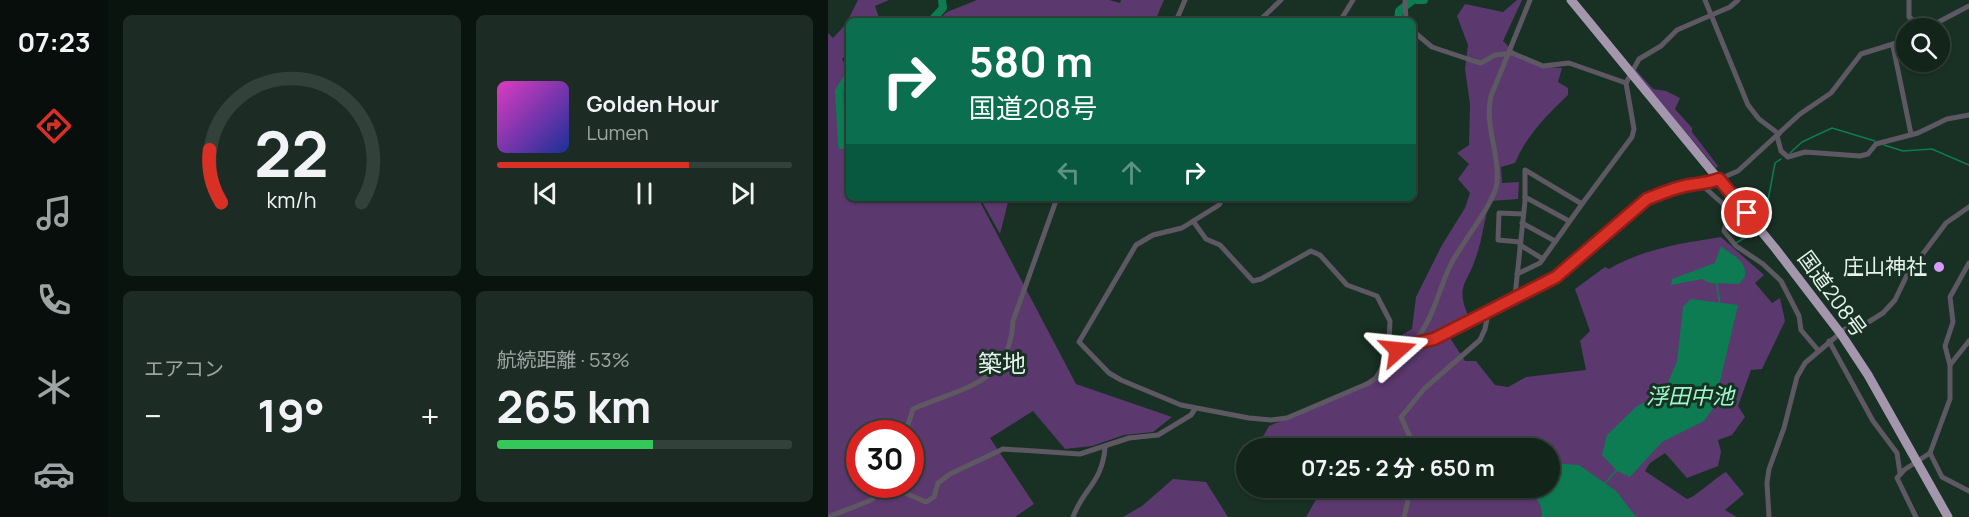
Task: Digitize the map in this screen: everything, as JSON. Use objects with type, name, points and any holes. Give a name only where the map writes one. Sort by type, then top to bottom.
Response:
[{"type":"highway","name":"国道208号","points":[[1570,0],[1719,179],[1841,334],[1868,375],[1948,517]]},
{"type":"street","points":[[1177,18],[1185,0]]},
{"type":"street","points":[[1262,18],[1281,0]]},
{"type":"street","points":[[1342,18],[1353,0]]},
{"type":"street","points":[[1412,344],[1434,310],[1451,265],[1496,190],[1497,174],[1488,110],[1491,96],[1530,0]]},
{"type":"street","points":[[1705,0],[1737,72],[1748,105],[1778,135],[1780,152],[1788,157],[1805,152],[1860,156],[1868,154],[1876,144],[1911,134],[1947,119],[1969,115]]},
{"type":"street","points":[[1516,274],[1543,259],[1632,137],[1634,129],[1626,83],[1639,59],[1662,46],[1672,33],[1730,7],[1738,0]]},
{"type":"street","points":[[1909,0],[1910,18]]},
{"type":"street","points":[[1945,18],[1969,6]]},
{"type":"street","points":[[1416,34],[1432,47],[1474,62],[1481,63],[1495,55],[1510,53],[1543,66],[1569,63],[1626,83]]},
{"type":"street","points":[[1702,186],[1738,171],[1800,114],[1831,93],[1861,54],[1896,45]]},
{"type":"street","points":[[1893,46],[1911,134]]},
{"type":"street","points":[[1515,296],[1525,197],[1525,170],[1582,204]]},
{"type":"street","points":[[1221,201],[1219,205],[1182,228],[1153,235],[1136,246],[1125,260],[1078,342],[1109,373],[1121,380],[1195,409],[1249,418],[1271,420],[1287,418],[1369,383],[1387,359],[1412,344],[1434,339],[1488,314],[1515,296],[1566,270],[1647,199],[1692,184],[1702,186],[1723,204],[1728,217],[1724,231],[1734,244],[1763,264],[1780,281],[1799,316],[1801,330],[1818,350]]},
{"type":"street","points":[[1525,197],[1569,222]]},
{"type":"street","points":[[910,420],[914,409],[974,385],[998,369],[1007,357],[1012,338],[1013,321],[1056,201]]},
{"type":"street","points":[[1769,517],[1767,483],[1774,453],[1784,428],[1797,377],[1805,363],[1845,329],[1862,326],[1882,313],[1895,300],[1907,274],[1946,223],[1969,207]]},
{"type":"street","points":[[1523,214],[1499,213],[1498,240],[1520,244],[1543,259]]},
{"type":"street","points":[[1193,220],[1206,239],[1220,245],[1253,281],[1261,279],[1311,251],[1320,255],[1347,285],[1377,296],[1390,321],[1390,331],[1379,372]]},
{"type":"street","points":[[1522,223],[1555,241]]},
{"type":"street","points":[[1900,473],[1930,453],[1950,399],[1950,365],[1945,346],[1953,322],[1950,297],[1969,263]]},
{"type":"street","points":[[1410,438],[1401,417],[1425,388],[1480,340],[1488,314]]},
{"type":"street","points":[[1829,341],[1873,421],[1897,453],[1899,484],[1916,517]]},
{"type":"street","points":[[1950,365],[1969,341]]},
{"type":"street","points":[[918,498],[926,502],[934,498],[938,483],[950,474],[1003,449],[1066,455],[1105,448],[1129,438],[1158,435],[1191,415],[1195,409]]},
{"type":"street","points":[[1073,517],[1078,502],[1092,489],[1101,473],[1105,448]]},
{"type":"street","points":[[1930,453],[1942,477],[1969,491]]},
{"type":"street","points":[[828,517],[874,498]]},
{"type":"street","points":[[1404,517],[1409,498]]},
{"type":"shaded area","points":[[858,0],[889,0],[875,6],[879,18],[849,18]]},
{"type":"shaded area","points":[[977,0],[1109,0],[1120,3],[1121,0],[1164,0],[1156,18],[940,18],[947,12]]},
{"type":"shaded area","points":[[1517,0],[1522,0],[1503,41],[1516,53],[1530,61],[1562,68],[1558,82],[1568,88],[1568,95],[1531,135],[1515,163],[1501,167],[1502,183],[1519,182],[1518,199],[1491,201],[1473,266],[1464,285],[1464,305],[1468,315],[1445,330],[1465,361],[1476,361],[1495,385],[1508,387],[1526,377],[1586,370],[1580,341],[1590,331],[1575,289],[1605,267],[1609,269],[1635,256],[1721,237],[1764,275],[1755,283],[1772,303],[1780,298],[1785,321],[1762,369],[1751,370],[1738,406],[1745,417],[1732,435],[1718,440],[1721,452],[1718,466],[1687,478],[1665,453],[1650,463],[1645,471],[1687,499],[1726,472],[1744,494],[1725,510],[1737,517],[1306,517],[1317,498],[1560,498],[1560,438],[1262,438],[1269,426],[1348,393],[1376,375],[1392,341],[1412,329],[1416,297],[1442,245],[1465,208],[1470,193],[1458,179],[1469,164],[1457,153],[1469,145],[1470,104],[1465,69],[1468,45],[1457,16],[1465,4],[1503,12]]},
{"type":"shaded area","points":[[846,24],[846,56],[842,59],[846,66],[846,201],[980,201],[1076,384],[1172,417],[1153,432],[1124,435],[1092,446],[1065,449],[1033,411],[990,438],[1034,504],[1015,517],[828,517],[828,33],[833,38]]},
{"type":"shaded area","points":[[1635,69],[1653,89],[1666,91],[1680,98],[1675,109],[1692,128],[1692,132],[1718,166],[1716,168],[1634,72]]},
{"type":"shaded area","points":[[982,201],[1008,201],[1000,234]]},
{"type":"shaded area","points":[[1173,479],[1206,482],[1228,517],[1123,517],[1142,506]]},
{"type":"water","points":[[1721,246],[1738,258],[1745,270],[1745,276],[1739,284],[1710,283],[1702,279],[1671,285],[1672,279],[1715,263]]},
{"type":"water","name":"浮田中池","points":[[1691,299],[1738,305],[1714,407],[1704,421],[1662,442],[1630,477],[1617,471],[1602,455],[1607,435],[1636,407],[1665,390],[1677,361],[1683,307]]},
{"type":"water","points":[[1560,464],[1579,465],[1616,491],[1636,517],[1542,517],[1535,498],[1560,498]]},
{"type":"waterway","points":[[934,18],[943,8],[942,0]]},
{"type":"waterway","points":[[1398,18],[1399,11],[1413,0]]},
{"type":"waterway","points":[[1417,0],[1424,0]]},
{"type":"waterway","points":[[842,145],[839,91],[846,80]]},
{"type":"waterway","points":[[1790,153],[1802,142],[1832,128],[1875,141]]},
{"type":"waterway","points":[[1884,145],[1903,151],[1932,149],[1969,165]]},
{"type":"waterway","points":[[1766,211],[1775,163],[1781,159]]},
{"type":"waterway","points":[[1736,243],[1746,237]]},
{"type":"waterway","points":[[1716,280],[1720,305]]},
{"type":"waterway","points":[[1604,484],[1617,470]]},
{"type":"place","name":"庄山神社","points":[[1939,267]]},
{"type":"district","name":"築地","points":[[1002,364]]},
{"type":"route","points":[[1398,350],[1434,339],[1461,324],[1488,314],[1515,296],[1556,277],[1647,199],[1692,184],[1702,186],[1719,179],[1747,213]]}]
